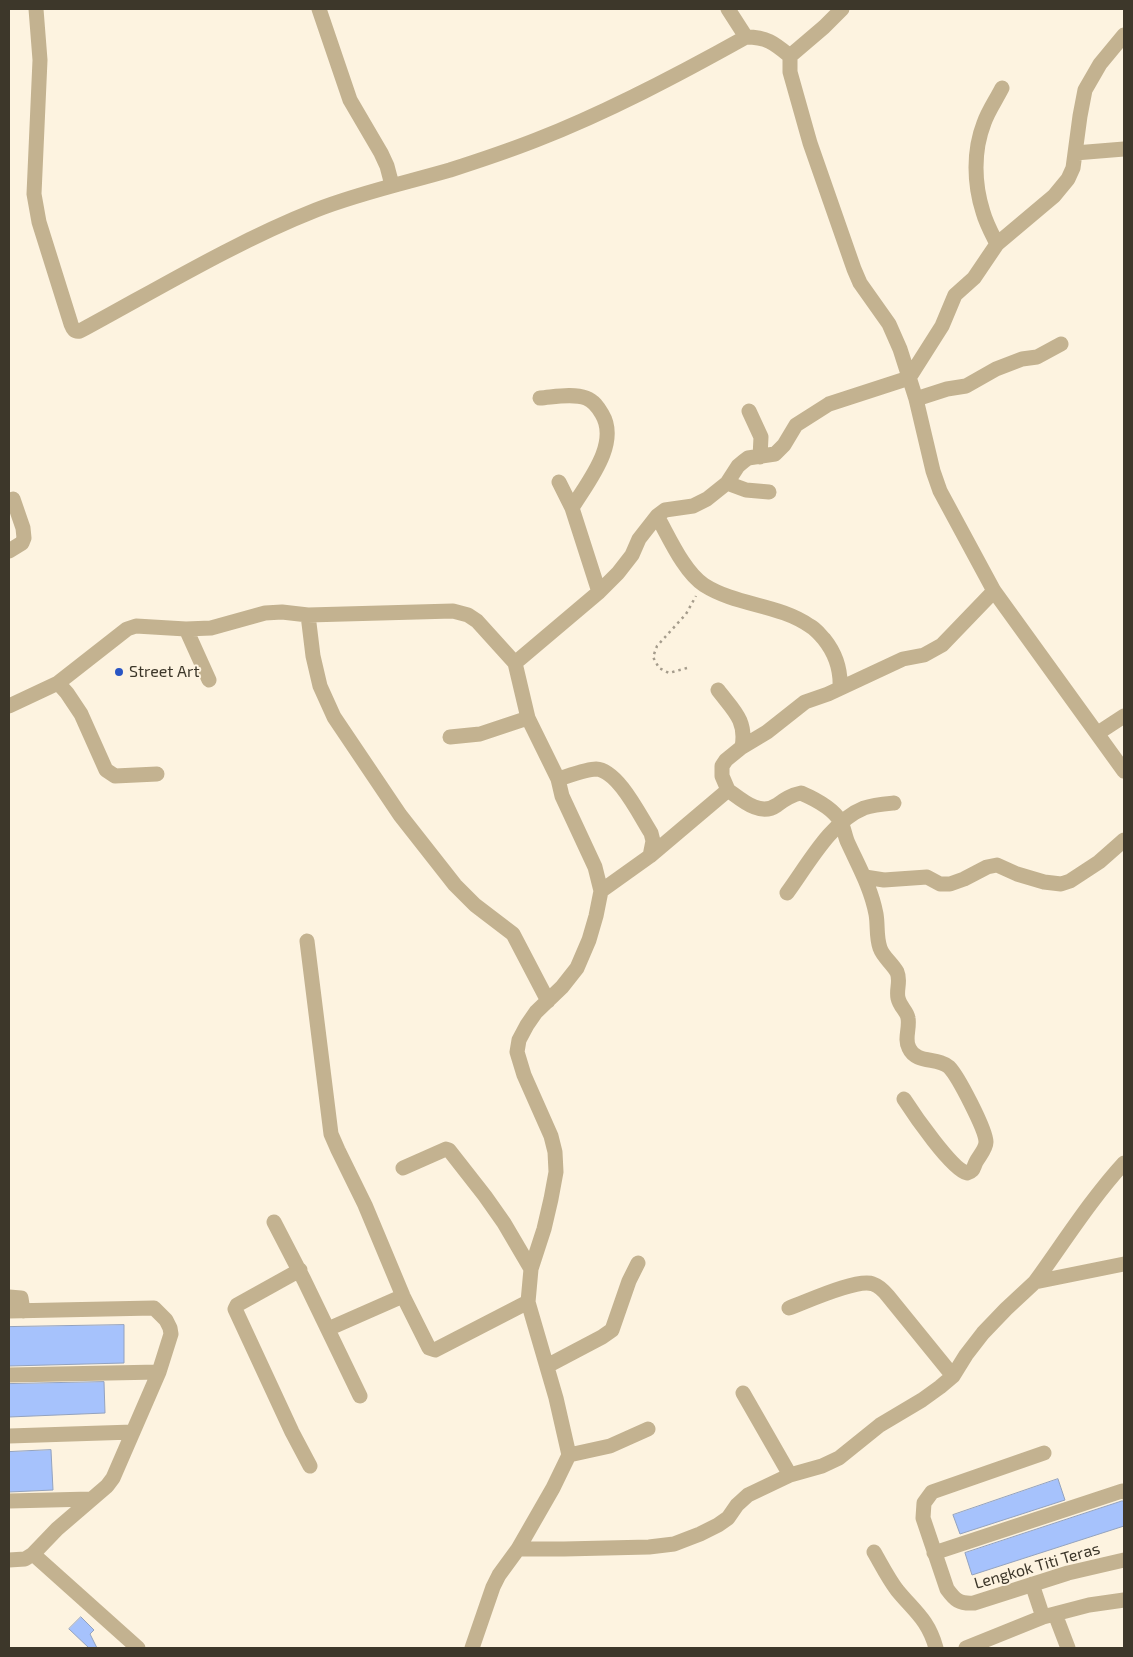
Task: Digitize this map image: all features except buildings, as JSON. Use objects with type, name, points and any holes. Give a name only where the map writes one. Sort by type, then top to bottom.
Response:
[{"type":"street","points":[[36,9],[40,60],[34,194],[39,222],[71,324],[76,332],[269,230],[316,210],[392,185],[450,170],[535,140],[616,105],[698,64],[746,37],[766,39],[790,56]]},
{"type":"street","points":[[319,9],[350,100],[381,153],[392,185]]},
{"type":"street","points":[[728,9],[746,37]]},
{"type":"street","points":[[842,9],[790,56],[790,72],[810,144],[854,269],[860,283],[889,324],[900,349],[916,399],[932,471],[940,491],[994,591],[1124,771]]},
{"type":"street","points":[[514,663],[599,592],[627,563],[639,539],[657,516],[666,510],[693,506],[707,499],[727,483],[738,466],[744,461],[748,458],[774,454],[784,445],[796,425],[829,404],[909,378],[942,326],[954,295],[974,278],[997,244],[1054,196],[1068,179],[1073,168],[1085,90],[1100,64],[1124,35]]},
{"type":"street","points":[[997,244],[983,213],[977,188],[976,167],[978,148],[984,124],[1002,88]]},
{"type":"street","points":[[1075,152],[1124,149]]},
{"type":"street","points":[[916,399],[966,386],[996,369],[1022,359],[1038,357],[1061,344]]},
{"type":"street","points":[[540,398],[572,396],[585,398],[596,404],[605,418],[608,439],[603,458],[572,508]]},
{"type":"street","points":[[748,411],[761,437],[760,457]]},
{"type":"street","points":[[559,482],[572,508],[599,592]]},
{"type":"street","points":[[727,483],[746,490],[769,492]]},
{"type":"street","points":[[9,551],[22,543],[24,538],[23,528],[13,500]]},
{"type":"street","points":[[657,516],[688,569],[702,584],[722,595],[776,610],[798,618],[813,627],[830,646],[837,660],[841,676],[840,688]]},
{"type":"street","points":[[904,1099],[928,1134],[959,1169],[967,1173],[973,1170],[986,1144],[984,1136],[971,1104],[948,1066],[924,1060],[910,1050],[907,1042],[908,1019],[900,1006],[898,995],[899,980],[893,966],[881,951],[877,937],[876,914],[865,877],[840,822],[826,806],[801,793],[787,797],[774,807],[764,810],[754,807],[728,790],[722,776],[722,766],[726,760],[742,747],[767,732],[805,702],[828,694],[904,659],[924,655],[942,645],[994,591]]},
{"type":"street","points":[[9,706],[58,682],[127,629],[136,626],[211,628],[265,613],[282,612],[308,615],[453,611],[468,615],[476,621],[514,663],[528,718],[558,779],[564,802],[595,867],[600,891],[596,916],[589,940],[577,968],[562,987],[536,1012],[519,1040],[517,1052],[524,1075],[551,1136],[555,1152],[556,1172],[544,1229],[531,1269],[528,1302],[547,1366],[569,1454],[553,1488],[518,1549],[499,1575],[472,1648]]},
{"type":"street","points":[[308,615],[313,656],[320,686],[334,717],[400,816],[455,885],[476,905],[513,934],[548,1001]]},
{"type":"street","points":[[186,628],[209,680]]},
{"type":"street","points":[[58,682],[81,714],[106,770],[115,776],[157,774]]},
{"type":"street","points":[[718,690],[741,720],[744,735],[742,747]]},
{"type":"street","points":[[1098,733],[1124,716]]},
{"type":"street","points":[[450,737],[480,734],[528,718]]},
{"type":"street","points":[[558,779],[595,769],[610,774],[618,781],[651,833],[653,841],[650,856]]},
{"type":"street","points":[[600,891],[650,856],[728,790]]},
{"type":"street","points":[[787,893],[840,822],[864,808],[894,803]]},
{"type":"street","points":[[865,877],[884,880],[927,878],[940,884],[950,884],[964,880],[987,867],[997,865],[1017,874],[1044,882],[1061,884],[1070,881],[1099,862],[1124,840]]},
{"type":"street","points":[[307,941],[331,1134],[365,1205],[403,1296],[429,1348],[435,1350],[528,1302]]},
{"type":"street","points":[[403,1168],[446,1149],[449,1150],[504,1223],[531,1269]]},
{"type":"street","points":[[518,1549],[674,1544],[718,1525],[728,1518],[737,1505],[748,1495],[790,1475],[822,1466],[840,1458],[880,1426],[922,1400],[953,1376],[984,1333],[1035,1282],[1124,1163]]},
{"type":"street","points":[[274,1222],[300,1270],[360,1396]]},
{"type":"street","points":[[547,1366],[612,1330],[638,1263]]},
{"type":"street","points":[[1035,1282],[1124,1264]]},
{"type":"street","points":[[300,1270],[237,1305],[235,1308],[292,1432],[310,1466]]},
{"type":"street","points":[[789,1308],[838,1290],[866,1282],[872,1283],[888,1296],[953,1376]]},
{"type":"street","points":[[328,1329],[403,1296]]},
{"type":"street","points":[[9,1297],[21,1298],[16,1311],[154,1308],[166,1320],[171,1334],[159,1372],[113,1478],[107,1486],[58,1528],[33,1554],[25,1559],[9,1560]]},
{"type":"street","points":[[9,1374],[159,1372]]},
{"type":"street","points":[[743,1393],[790,1475]]},
{"type":"street","points":[[569,1454],[610,1446],[648,1429]]},
{"type":"street","points":[[9,1436],[132,1432]]},
{"type":"street","name":"Lengkok Titi Teras","points":[[1044,1453],[932,1492],[924,1503],[923,1518],[946,1589],[954,1598],[964,1604],[974,1603],[1068,1573],[1124,1560]]},
{"type":"street","points":[[934,1553],[1122,1491],[1124,1492]]},
{"type":"street","points":[[9,1501],[91,1499]]},
{"type":"street","points":[[874,1552],[896,1589],[928,1626],[936,1648]]},
{"type":"street","points":[[33,1554],[138,1648]]},
{"type":"street","points":[[1032,1584],[1068,1648]]},
{"type":"street","points":[[966,1648],[1049,1615],[1089,1605],[1124,1600]]},
{"type":"path","points":[[687,668],[669,673],[659,668],[653,657],[657,646],[686,614],[702,584]]},
{"type":"place","name":"Street Art","points":[[119,672]]}]
